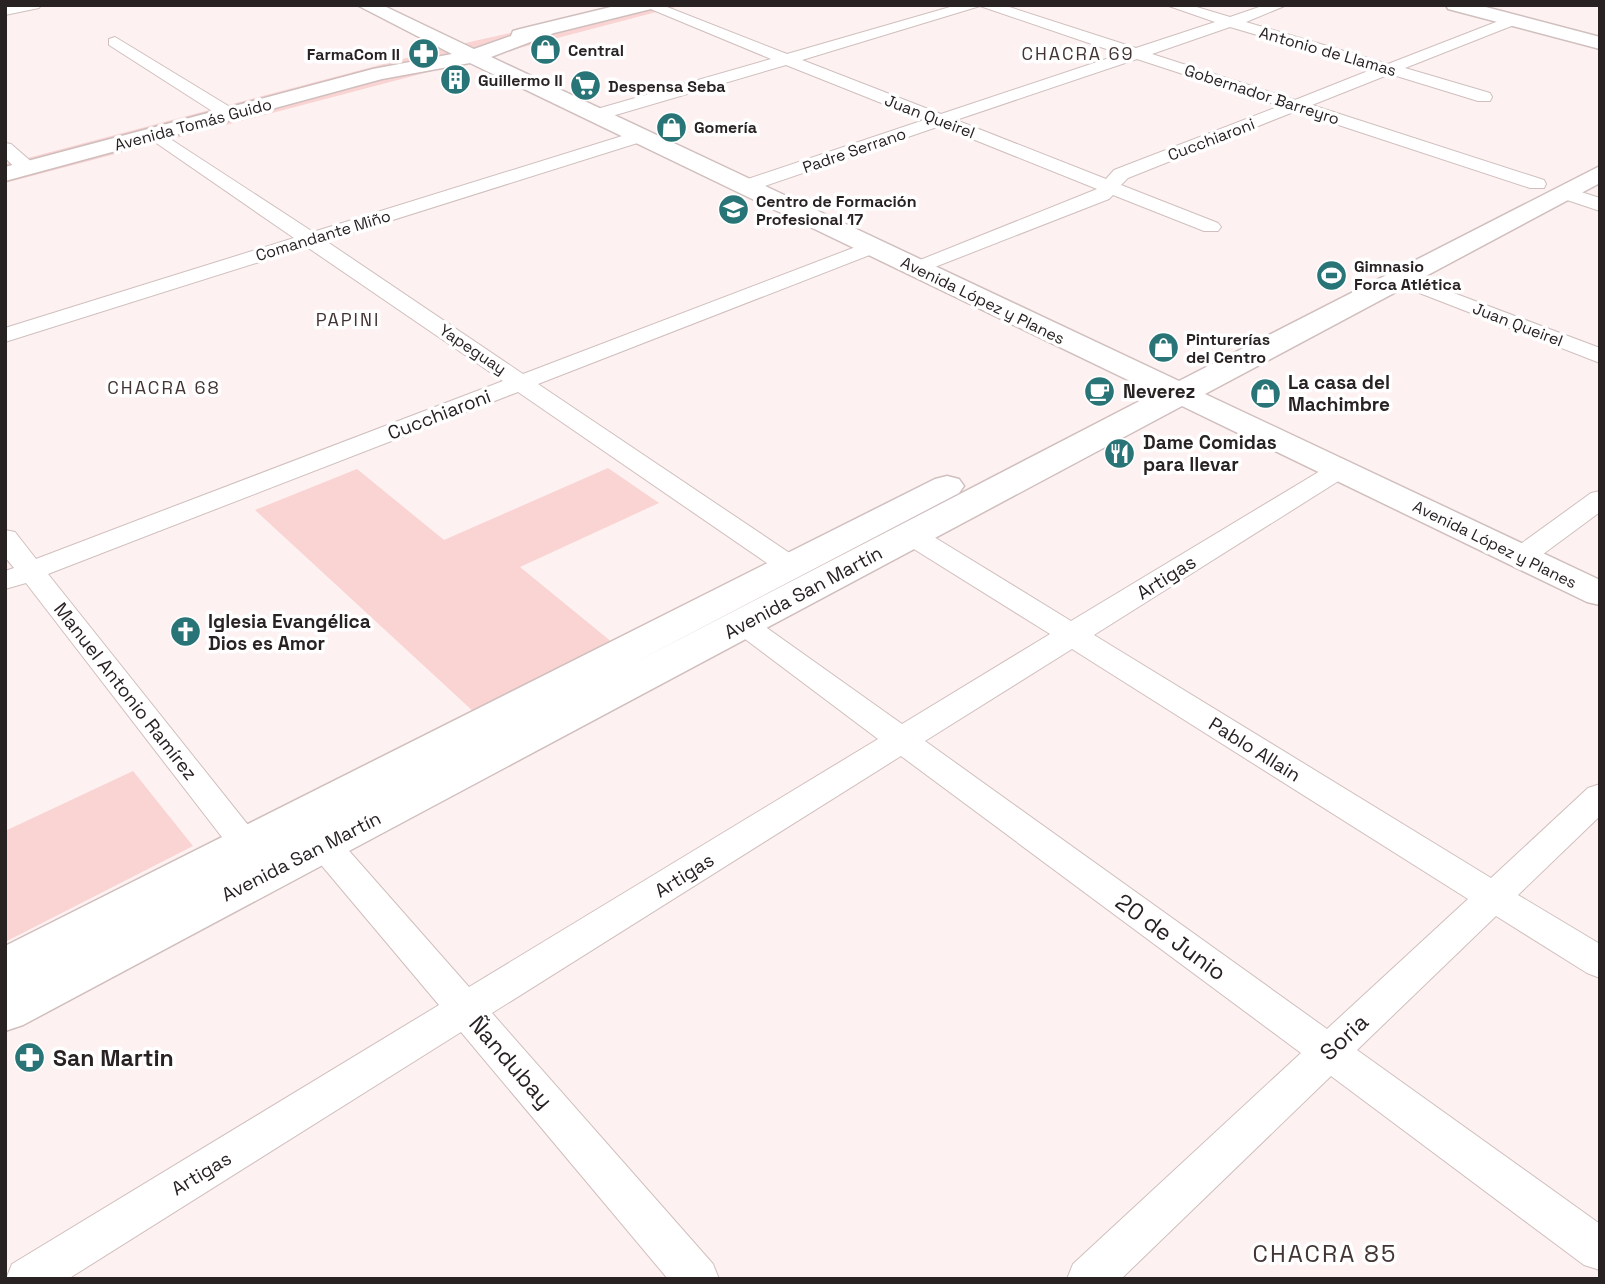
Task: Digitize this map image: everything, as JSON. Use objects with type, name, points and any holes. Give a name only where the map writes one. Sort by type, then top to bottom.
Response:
[{"type":"main road","name":"Avenida López y Planes","points":[[366,5],[1600,594]]},
{"type":"main road","name":"Avenida Tomás Guido","points":[[5,174],[646,5]]},
{"type":"main road","points":[[1455,5],[1600,43]]},
{"type":"main road","name":"Avenida San Martín","points":[[5,968],[790,566],[1398,278],[1550,188],[1600,152]]},
{"type":"main road","name":"Avenida San Martín","points":[[5,1010],[911,535],[1166,387],[1550,188],[1600,173]]},
{"type":"street","points":[[5,11],[34,5]]},
{"type":"street","name":"Juan Queirel","points":[[646,5],[1211,227]]},
{"type":"street","points":[[597,115],[974,5]]},
{"type":"street","name":"Gobernador Barreyro","points":[[987,5],[1600,205]]},
{"type":"street","name":"Antonio de Llamas","points":[[1173,5],[1484,97]]},
{"type":"street","name":"Padre Serrano","points":[[746,186],[1280,5]]},
{"type":"street","name":"Cucchiaroni","points":[[917,268],[1102,195],[1121,174],[1514,20]]},
{"type":"street","points":[[116,41],[229,114]]},
{"type":"street","name":"Yapeguay","points":[[155,134],[790,566]]},
{"type":"street","name":"Comandante Miño","points":[[5,335],[641,136]]},
{"type":"street","points":[[5,148],[27,167]]},
{"type":"street","name":"Cucchiaroni","points":[[19,576],[873,247]]},
{"type":"street","name":"Juan Queirel","points":[[1398,278],[1600,356]]},
{"type":"street","name":"Artigas","points":[[28,1279],[1339,470]]},
{"type":"street","points":[[1521,557],[1600,499]]},
{"type":"street","name":"Pablo Allain","points":[[911,535],[1600,963]]},
{"type":"street","name":"Manuel Antonio Ramírez","points":[[5,538],[19,576],[247,845]]},
{"type":"street","name":"20 de Junio","points":[[743,624],[1600,1251]]},
{"type":"street","name":"Soria","points":[[1089,1279],[1600,796]]},
{"type":"street","name":"Ñandubay","points":[[324,845],[697,1279]]},
{"type":"shaded area","points":[[634,5],[683,5],[5,183],[5,164],[452,46]]},
{"type":"shaded area","points":[[608,468],[659,503],[520,567],[613,643],[475,713],[255,510],[357,469],[444,540]]},
{"type":"shaded area","points":[[133,771],[193,846],[5,942],[5,831]]},
{"type":"place","name":"Central","points":[[545,50]]},
{"type":"place","name":"FarmaCom II","points":[[423,54]]},
{"type":"place","name":"Guillermo II","points":[[455,80]]},
{"type":"place","name":"Despensa Seba","points":[[585,86]]},
{"type":"place","name":"Gomería","points":[[671,127]]},
{"type":"place","name":"Centro de Formación Profesional 17","points":[[733,210]]},
{"type":"place","name":"Gimnasio Forca Atlética","points":[[1331,275]]},
{"type":"place","name":"Pinturerías del Centro","points":[[1163,348]]},
{"type":"place","name":"Neverez","points":[[1100,391]]},
{"type":"place","name":"La casa del Machimbre","points":[[1265,393]]},
{"type":"place","name":"Dame Comidas para llevar","points":[[1120,453]]},
{"type":"place","name":"Iglesia Evangélica Dios es Amor","points":[[185,632]]},
{"type":"place","name":"San Martin","points":[[30,1058]]},
{"type":"district","name":"CHACRA 69","points":[[1078,54]]},
{"type":"district","name":"PAPINI","points":[[348,320]]},
{"type":"district","name":"CHACRA 68","points":[[164,388]]},
{"type":"district","name":"CHACRA 85","points":[[1325,1254]]}]
